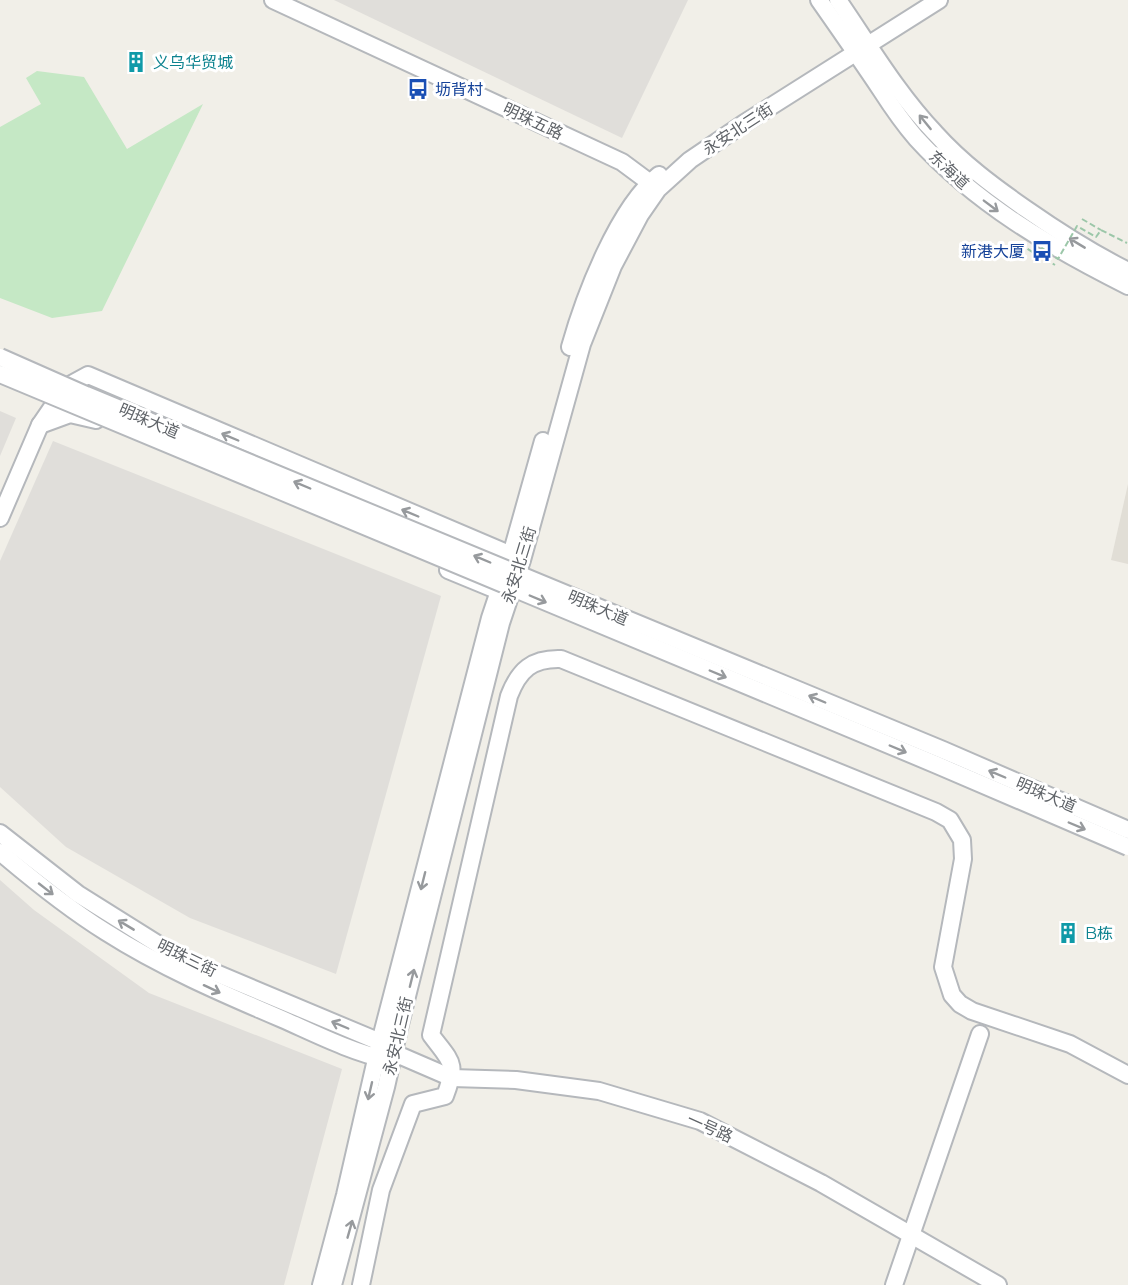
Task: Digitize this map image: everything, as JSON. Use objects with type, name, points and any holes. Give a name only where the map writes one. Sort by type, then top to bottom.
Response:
[{"type":"street","name":"明珠五路","points":[[273,0],[622,162],[654,185]]},
{"type":"street","name":"东海道","points":[[819,0],[934,133],[959,158],[986,181],[1063,234],[1128,271]]},
{"type":"street","name":"东海道","points":[[838,0],[859,45],[916,138],[973,192],[1009,219],[1073,258],[1128,286]]},
{"type":"street","name":"永安北三街","points":[[321,1285],[345,1195],[388,1052],[498,634],[514,583],[517,557],[582,344],[595,308],[624,243],[654,185],[922,0]]},
{"type":"street","name":"永安北三街","points":[[859,45],[939,0]]},
{"type":"street","name":"明珠大道","points":[[0,357],[97,400],[943,750],[1128,830]]},
{"type":"street","name":"明珠大道","points":[[0,374],[1128,847]]},
{"type":"street","name":"明珠大道","points":[[40,425],[66,387],[88,375],[517,557]]},
{"type":"street","name":"明珠大道","points":[[40,425],[70,414],[88,417],[499,591]]},
{"type":"street","points":[[0,518],[40,425]]},
{"type":"street","name":"永安北三街","points":[[333,1285],[357,1200],[388,1052],[490,618],[499,591],[517,557]]},
{"type":"street","points":[[499,591],[514,583]]},
{"type":"street","points":[[361,1285],[381,1190],[412,1104],[445,1096],[452,1078],[453,1065],[431,1035],[508,696],[523,671],[546,658],[561,659],[936,812],[950,820],[962,840],[963,859],[943,967],[952,995],[960,1004],[972,1011],[1070,1044],[1128,1075]]},
{"type":"street","name":"明珠三街","points":[[0,833],[78,894],[180,958],[388,1052]]},
{"type":"street","name":"明珠三街","points":[[0,852],[74,910],[138,952],[229,996],[388,1052]]},
{"type":"street","points":[[894,1285],[980,1034]]},
{"type":"street","name":"一号路","points":[[388,1052],[452,1078],[516,1080],[599,1091],[700,1121],[821,1183],[998,1285]]},
{"type":"path","points":[[1082,219],[1127,243]]},
{"type":"path","points":[[1037,255],[1042,248],[1059,259],[1077,226],[1096,237],[1101,230]]},
{"type":"path","points":[[1020,244],[1055,266]]},
{"type":"shaded area","points":[[334,0],[688,0],[622,138]]},
{"type":"shaded area","points":[[0,411],[16,418],[0,456]]},
{"type":"shaded area","points":[[53,441],[441,596],[336,974],[190,918],[66,847],[0,787],[0,561]]},
{"type":"shaded area","points":[[1128,484],[1128,564],[1111,560]]},
{"type":"shaded area","points":[[0,880],[34,910],[149,993],[342,1069],[284,1285],[0,1285]]},
{"type":"green space","points":[[37,71],[84,77],[127,149],[203,104],[102,311],[52,318],[0,298],[0,127],[41,104],[26,78]]},
{"type":"place","name":"义乌华贸城","points":[[136,62]]},
{"type":"place","name":"坜背村","points":[[418,89]]},
{"type":"place","name":"新港大厦","points":[[1042,251]]},
{"type":"place","name":"B栋","points":[[1068,933]]}]
